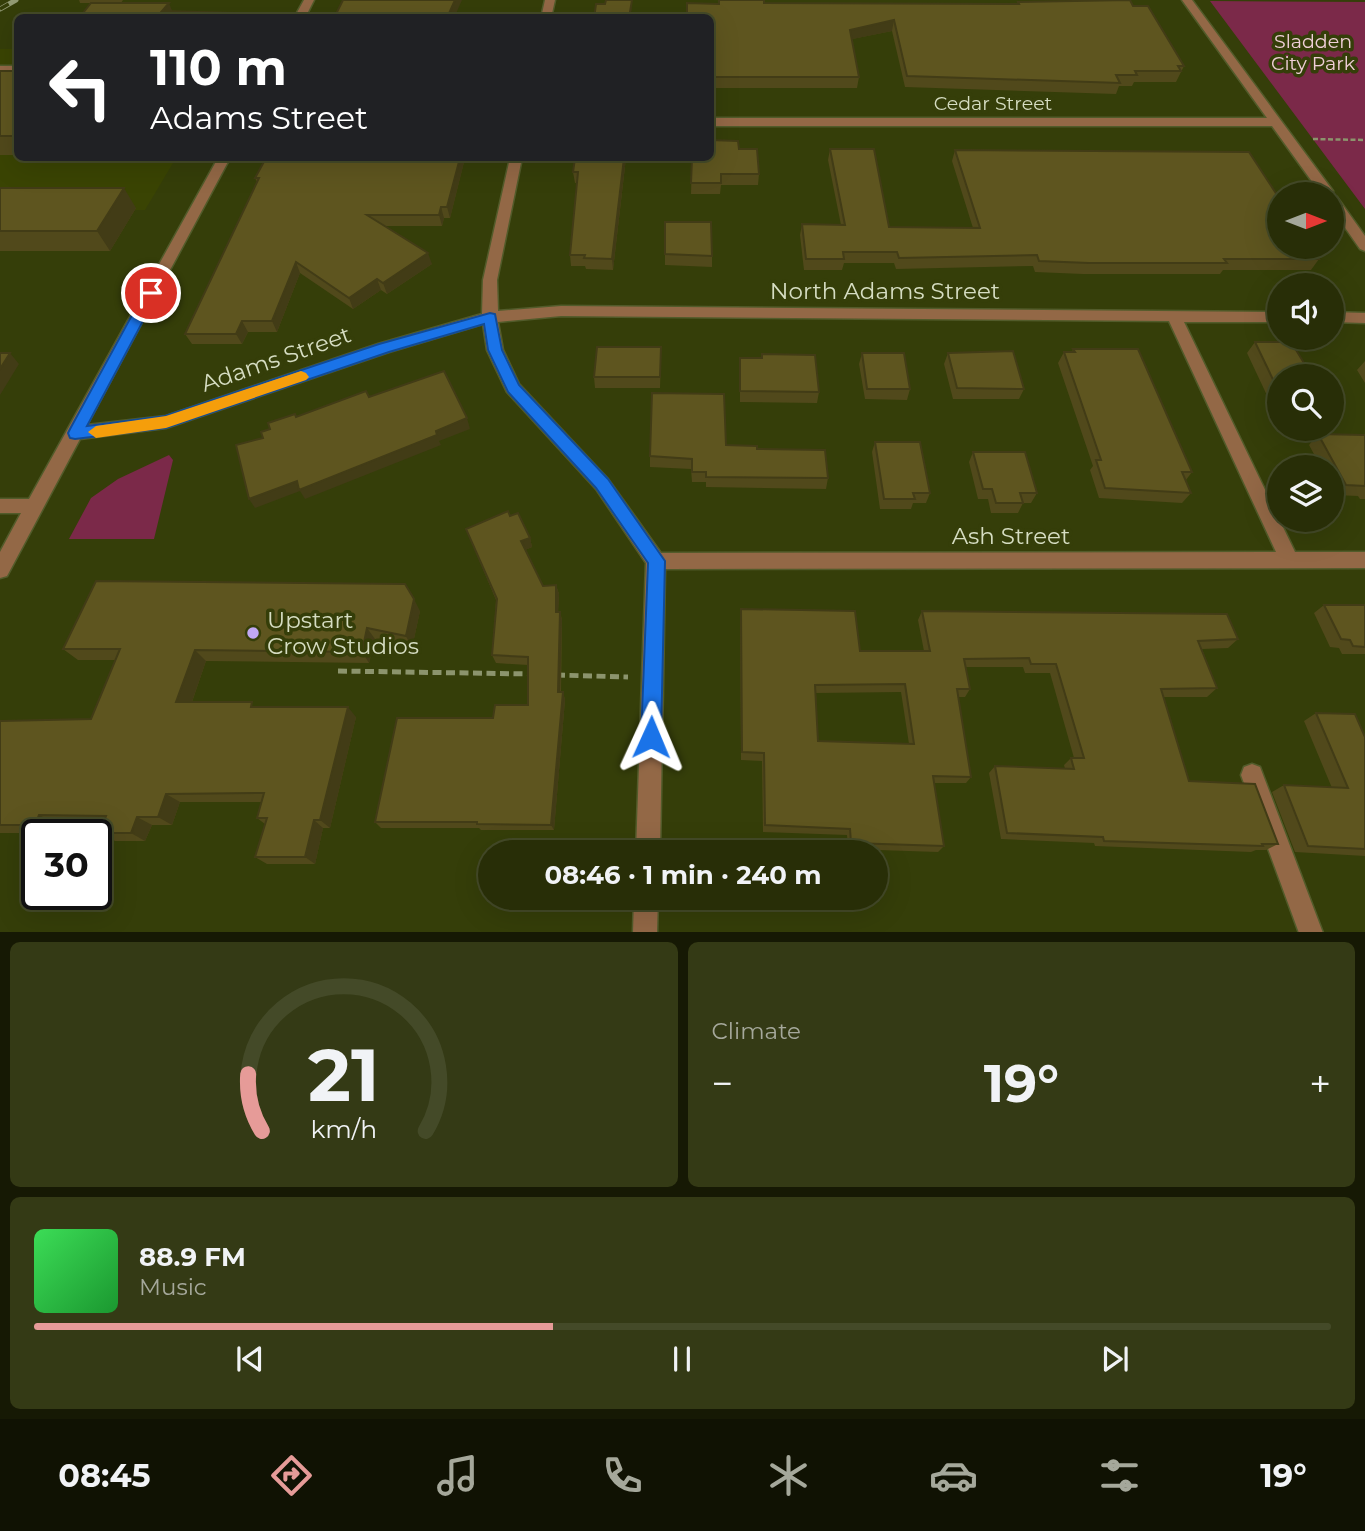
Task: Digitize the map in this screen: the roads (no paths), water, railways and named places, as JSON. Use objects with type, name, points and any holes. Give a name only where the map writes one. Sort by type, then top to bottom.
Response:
[{"type":"street","points":[[1187,0],[1319,182]]},
{"type":"street","name":"Cedar Street","points":[[714,122],[1276,122]]},
{"type":"street","points":[[0,570],[222,161]]},
{"type":"street","points":[[515,161],[490,280],[490,317],[495,350],[513,388],[602,484],[656,561],[648,840]]},
{"type":"street","points":[[1344,217],[1365,246]]},
{"type":"street","name":"North Adams Street","points":[[490,317],[561,311],[1267,317]]},
{"type":"street","points":[[1174,316],[1289,560]]},
{"type":"street","name":"Adams Street","points":[[75,433],[166,422],[384,348],[490,317]]},
{"type":"street","points":[[1344,317],[1365,317]]},
{"type":"street","points":[[0,506],[36,506]]},
{"type":"street","name":"Ash Street","points":[[656,561],[1365,560]]},
{"type":"street","points":[[1252,775],[1311,932]]},
{"type":"street","points":[[645,932],[646,910]]},
{"type":"railway","points":[[0,9],[16,0]]},
{"type":"place","name":"Upstart Crow Studios","points":[[253,633]]},
{"type":"park label","name":"Sladden City Park","points":[[1313,52]]}]
